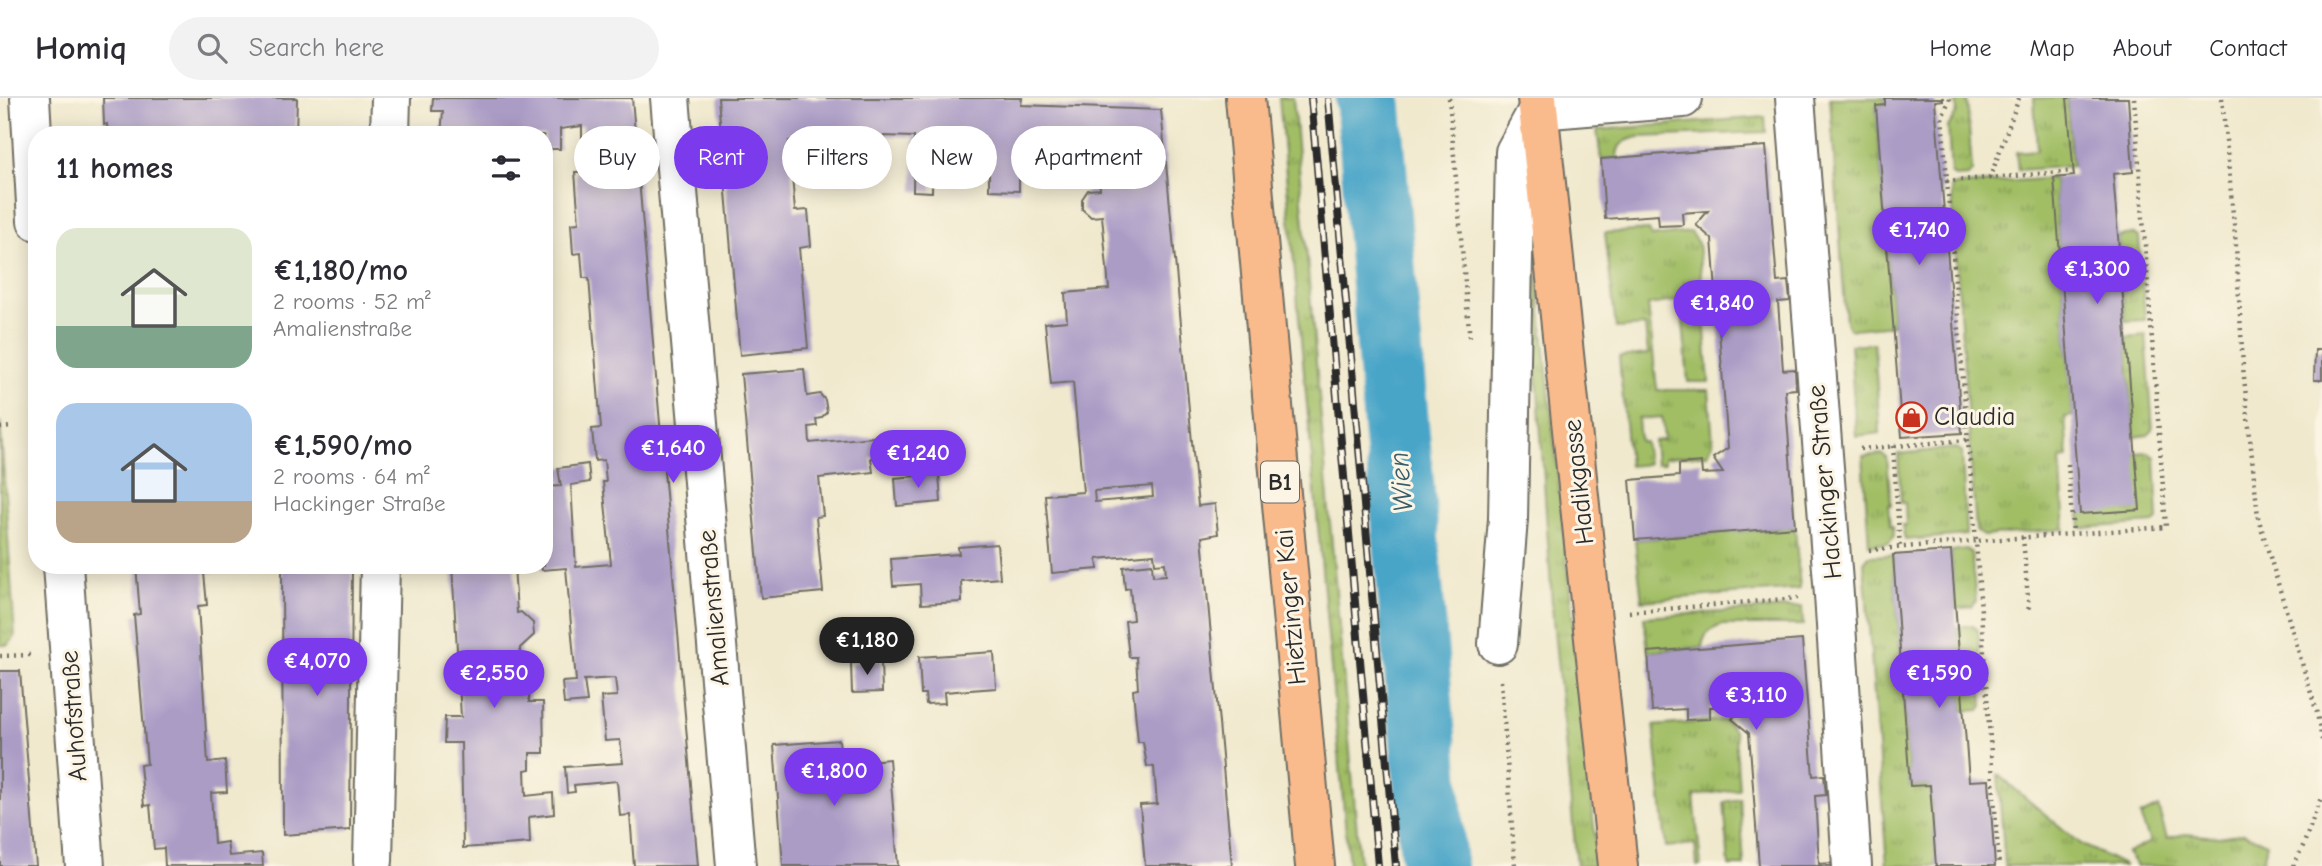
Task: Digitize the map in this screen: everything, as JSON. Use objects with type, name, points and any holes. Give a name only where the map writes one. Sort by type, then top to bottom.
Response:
[{"type":"main road","name":"Hietzinger Kai","points":[[1245,98],[1315,866]]},
{"type":"main road","name":"Hadikgasse","points":[[1537,104],[1618,866]]},
{"type":"street","points":[[30,98],[32,126]]},
{"type":"street","points":[[390,126],[391,98]]},
{"type":"street","name":"Amalienstraße","points":[[670,98],[736,866]]},
{"type":"street","points":[[1498,644],[1508,519],[1515,152],[1537,104],[1684,98]]},
{"type":"street","name":"Hackinger Straße","points":[[1795,98],[1831,553],[1852,866]]},
{"type":"street","name":"Auhofstraße","points":[[64,574],[85,866]]},
{"type":"street","points":[[373,861],[380,574]]},
{"type":"path","points":[[1950,98],[1942,117],[1999,866]]},
{"type":"path","points":[[1990,178],[2019,98]]},
{"type":"path","points":[[1831,553],[2166,527],[2134,98]]},
{"type":"path","points":[[2222,98],[2236,246],[2243,367],[2258,517],[2317,713],[2322,740]]},
{"type":"path","points":[[1947,181],[2073,170]]},
{"type":"path","points":[[0,428],[12,428]]},
{"type":"path","points":[[1823,452],[1967,440]]},
{"type":"path","points":[[1893,446],[1900,547]]},
{"type":"path","points":[[2068,464],[2073,533]]},
{"type":"path","points":[[2023,537],[2029,612]]},
{"type":"path","points":[[1593,615],[1834,595]]},
{"type":"path","points":[[2293,866],[2322,795]]},
{"type":"green space","points":[[1279,98],[1293,98],[1360,866],[1349,866]]},
{"type":"green space","points":[[1830,98],[1885,98],[1885,105],[1876,106],[1893,325],[1853,329],[1846,323]]},
{"type":"green space","points":[[1956,98],[1967,98],[1972,171],[1968,176],[1955,177],[1951,173],[1948,127],[1957,112]]},
{"type":"green space","points":[[2034,98],[2067,98],[2073,166],[2018,170],[2016,152],[2037,150]]},
{"type":"green space","points":[[1765,117],[1766,132],[1639,137],[1623,143],[1618,149],[1617,158],[1601,159],[1597,130]]},
{"type":"green space","points":[[1522,147],[1598,866],[1577,866],[1553,619]]},
{"type":"green space","points":[[2054,178],[2073,416],[2065,417],[2068,458],[2060,459],[2065,529],[1983,536],[1976,531],[1951,186]]},
{"type":"green space","points":[[1649,230],[1651,237],[1690,232],[1698,243],[1703,297],[1648,305],[1657,390],[1709,390],[1713,443],[1708,454],[1664,458],[1664,463],[1656,464],[1654,441],[1664,440],[1662,417],[1638,419],[1640,442],[1645,442],[1648,464],[1629,466],[1619,357],[1648,354],[1645,326],[1616,328],[1605,233]]},
{"type":"green space","points":[[2134,234],[2139,237],[2145,320],[2125,321],[2118,236]]},
{"type":"green space","points":[[1703,304],[1709,382],[1688,382],[1682,308]]},
{"type":"green space","points":[[2146,335],[2153,430],[2148,435],[2134,437],[2126,337]]},
{"type":"green space","points":[[1874,343],[1880,433],[1856,436],[1850,345]]},
{"type":"green space","points":[[0,421],[15,637],[8,645],[0,645]]},
{"type":"green space","points":[[1957,448],[1962,452],[1966,535],[1905,540],[1902,525],[1906,525],[1905,503],[1901,503],[1898,454]]},
{"type":"green space","points":[[2149,452],[2155,457],[2158,520],[2154,523],[2081,528],[2080,514],[2135,453]]},
{"type":"green space","points":[[1882,454],[1887,458],[1891,505],[1888,505],[1894,536],[1889,543],[1869,545],[1863,456]]},
{"type":"green space","points":[[1795,527],[1800,589],[1642,601],[1635,540]]},
{"type":"green space","points":[[1967,549],[1971,553],[1976,601],[1971,607],[1955,609],[1951,551]]},
{"type":"green space","points":[[1893,555],[1910,786],[1930,785],[1936,866],[1887,866],[1864,562],[1869,556]]},
{"type":"green space","points":[[1802,607],[1803,625],[1723,625],[1708,633],[1702,647],[1648,652],[1644,617]]},
{"type":"green space","points":[[1973,625],[1978,630],[1983,706],[1980,710],[1963,711],[1957,627]]},
{"type":"green space","points":[[1724,720],[1735,732],[1739,789],[1694,796],[1701,866],[1697,866],[1695,844],[1666,847],[1654,726]]},
{"type":"green space","points":[[1998,775],[2081,844],[2125,866],[2005,866]]},
{"type":"green space","points":[[1740,799],[1744,866],[1729,866],[1724,802]]},
{"type":"green space","points":[[2158,807],[2167,838],[2185,834],[2218,837],[2244,833],[2267,843],[2262,866],[2137,866],[2127,853],[2150,842],[2140,816]]},
{"type":"building","points":[[103,98],[297,98],[296,126],[104,125]]},
{"type":"building","points":[[433,98],[632,98],[634,126],[574,126],[560,129],[560,149],[553,149],[553,126],[442,126],[443,111],[432,111]]},
{"type":"building","points":[[718,98],[1022,98],[1021,105],[1161,110],[1162,126],[1011,126],[1011,189],[1019,191],[989,190],[997,189],[997,126],[906,126],[906,137],[892,136],[892,126],[782,126],[782,189],[793,189],[795,211],[808,210],[811,246],[799,248],[808,348],[740,355],[726,189],[768,189],[768,126],[720,126]]},
{"type":"building","points":[[1885,98],[1943,98],[1935,101],[1962,433],[1902,437],[1876,106],[1885,105]]},
{"type":"building","points":[[2067,98],[2128,98],[2133,172],[2113,174],[2140,510],[2080,514],[2054,178],[2074,176]]},
{"type":"building","points":[[1766,146],[1777,282],[1788,281],[1790,301],[1778,302],[1783,370],[1795,369],[1796,389],[1785,390],[1795,527],[1635,540],[1630,480],[1679,476],[1679,464],[1701,462],[1702,474],[1723,473],[1713,458],[1728,448],[1712,239],[1696,225],[1708,211],[1682,213],[1683,225],[1659,226],[1658,215],[1605,219],[1601,159]]},
{"type":"building","points":[[1166,164],[1198,506],[1215,504],[1218,534],[1202,537],[1232,866],[1145,866],[1140,805],[1157,804],[1154,767],[1147,766],[1143,742],[1138,742],[1133,690],[1138,689],[1136,657],[1129,657],[1125,621],[1133,620],[1130,588],[1125,589],[1123,567],[1152,564],[1153,576],[1166,575],[1165,563],[1155,564],[1154,554],[1097,559],[1098,569],[1052,573],[1045,495],[1083,492],[1073,382],[1051,384],[1045,323],[1067,321],[1065,293],[1109,289],[1102,216],[1091,217],[1082,209],[1082,199],[1088,190],[1166,189]],"holes":[[[1152,486],[1153,497],[1095,502],[1094,491]]]},
{"type":"building","points":[[576,189],[640,189],[698,866],[634,866],[630,815],[620,816],[617,781],[574,785],[575,792],[567,793],[565,767],[623,763],[620,740],[605,741],[601,697],[617,696],[615,678],[584,680],[587,702],[564,704],[562,682],[576,681],[566,568],[553,569],[553,486],[561,486],[558,468],[588,464],[590,482],[571,485],[576,567],[611,564],[603,482],[606,482],[604,460],[595,461],[592,429],[601,428],[589,278],[583,278],[581,253],[573,254],[571,224],[579,223]]},
{"type":"building","points":[[913,189],[932,189],[932,192]]},
{"type":"building","points":[[2315,350],[2322,350],[2322,380],[2314,380]]},
{"type":"building","points":[[804,369],[807,396],[820,394],[825,400],[827,412],[816,419],[817,426],[809,427],[810,443],[894,435],[897,456],[871,458],[873,472],[819,478],[823,516],[816,517],[823,592],[761,598],[741,374]]},
{"type":"building","points":[[939,474],[941,502],[897,506],[895,478]]},
{"type":"building","points":[[997,544],[1000,578],[961,581],[962,602],[921,604],[920,584],[893,586],[891,559],[959,554],[958,547]]},
{"type":"building","points":[[1951,551],[1969,781],[1989,780],[1995,866],[1936,866],[1930,785],[1910,786],[1893,555]]},
{"type":"building","points":[[137,574],[204,574],[207,605],[198,606],[208,763],[225,761],[227,792],[211,793],[214,844],[227,842],[229,856],[262,853],[263,866],[165,866],[164,848],[154,849],[150,805],[144,806],[140,765],[147,764],[134,615],[140,614]]},
{"type":"building","points":[[282,574],[352,574],[350,830],[283,835]]},
{"type":"building","points":[[453,574],[515,574],[517,613],[521,612],[533,623],[534,635],[520,648],[521,686],[529,685],[529,702],[543,702],[544,753],[530,753],[530,769],[525,770],[526,796],[553,793],[554,814],[529,817],[530,843],[463,848],[461,743],[444,743],[445,717],[461,717]]},
{"type":"building","points":[[1802,640],[1813,776],[1824,775],[1826,795],[1815,796],[1819,864],[1831,863],[1832,866],[1759,866],[1749,733],[1732,719],[1744,705],[1710,707],[1710,719],[1686,720],[1686,709],[1652,711],[1648,652]]},
{"type":"building","points":[[994,652],[996,688],[944,692],[945,703],[926,704],[925,694],[921,694],[919,657]]},
{"type":"building","points":[[881,661],[882,692],[852,693],[851,663]]},
{"type":"building","points":[[0,671],[20,671],[36,866],[0,866]]},
{"type":"building","points":[[839,740],[842,769],[859,769],[858,762],[889,759],[898,866],[783,866],[774,745]]},
{"type":"waterway","name":"Wien","points":[[1368,98],[1434,866]]},
{"type":"railway","points":[[1311,98],[1378,866]]},
{"type":"railway","points":[[1328,98],[1396,866]]},
{"type":"place","name":"Claudia","points":[[1911,417]]}]
